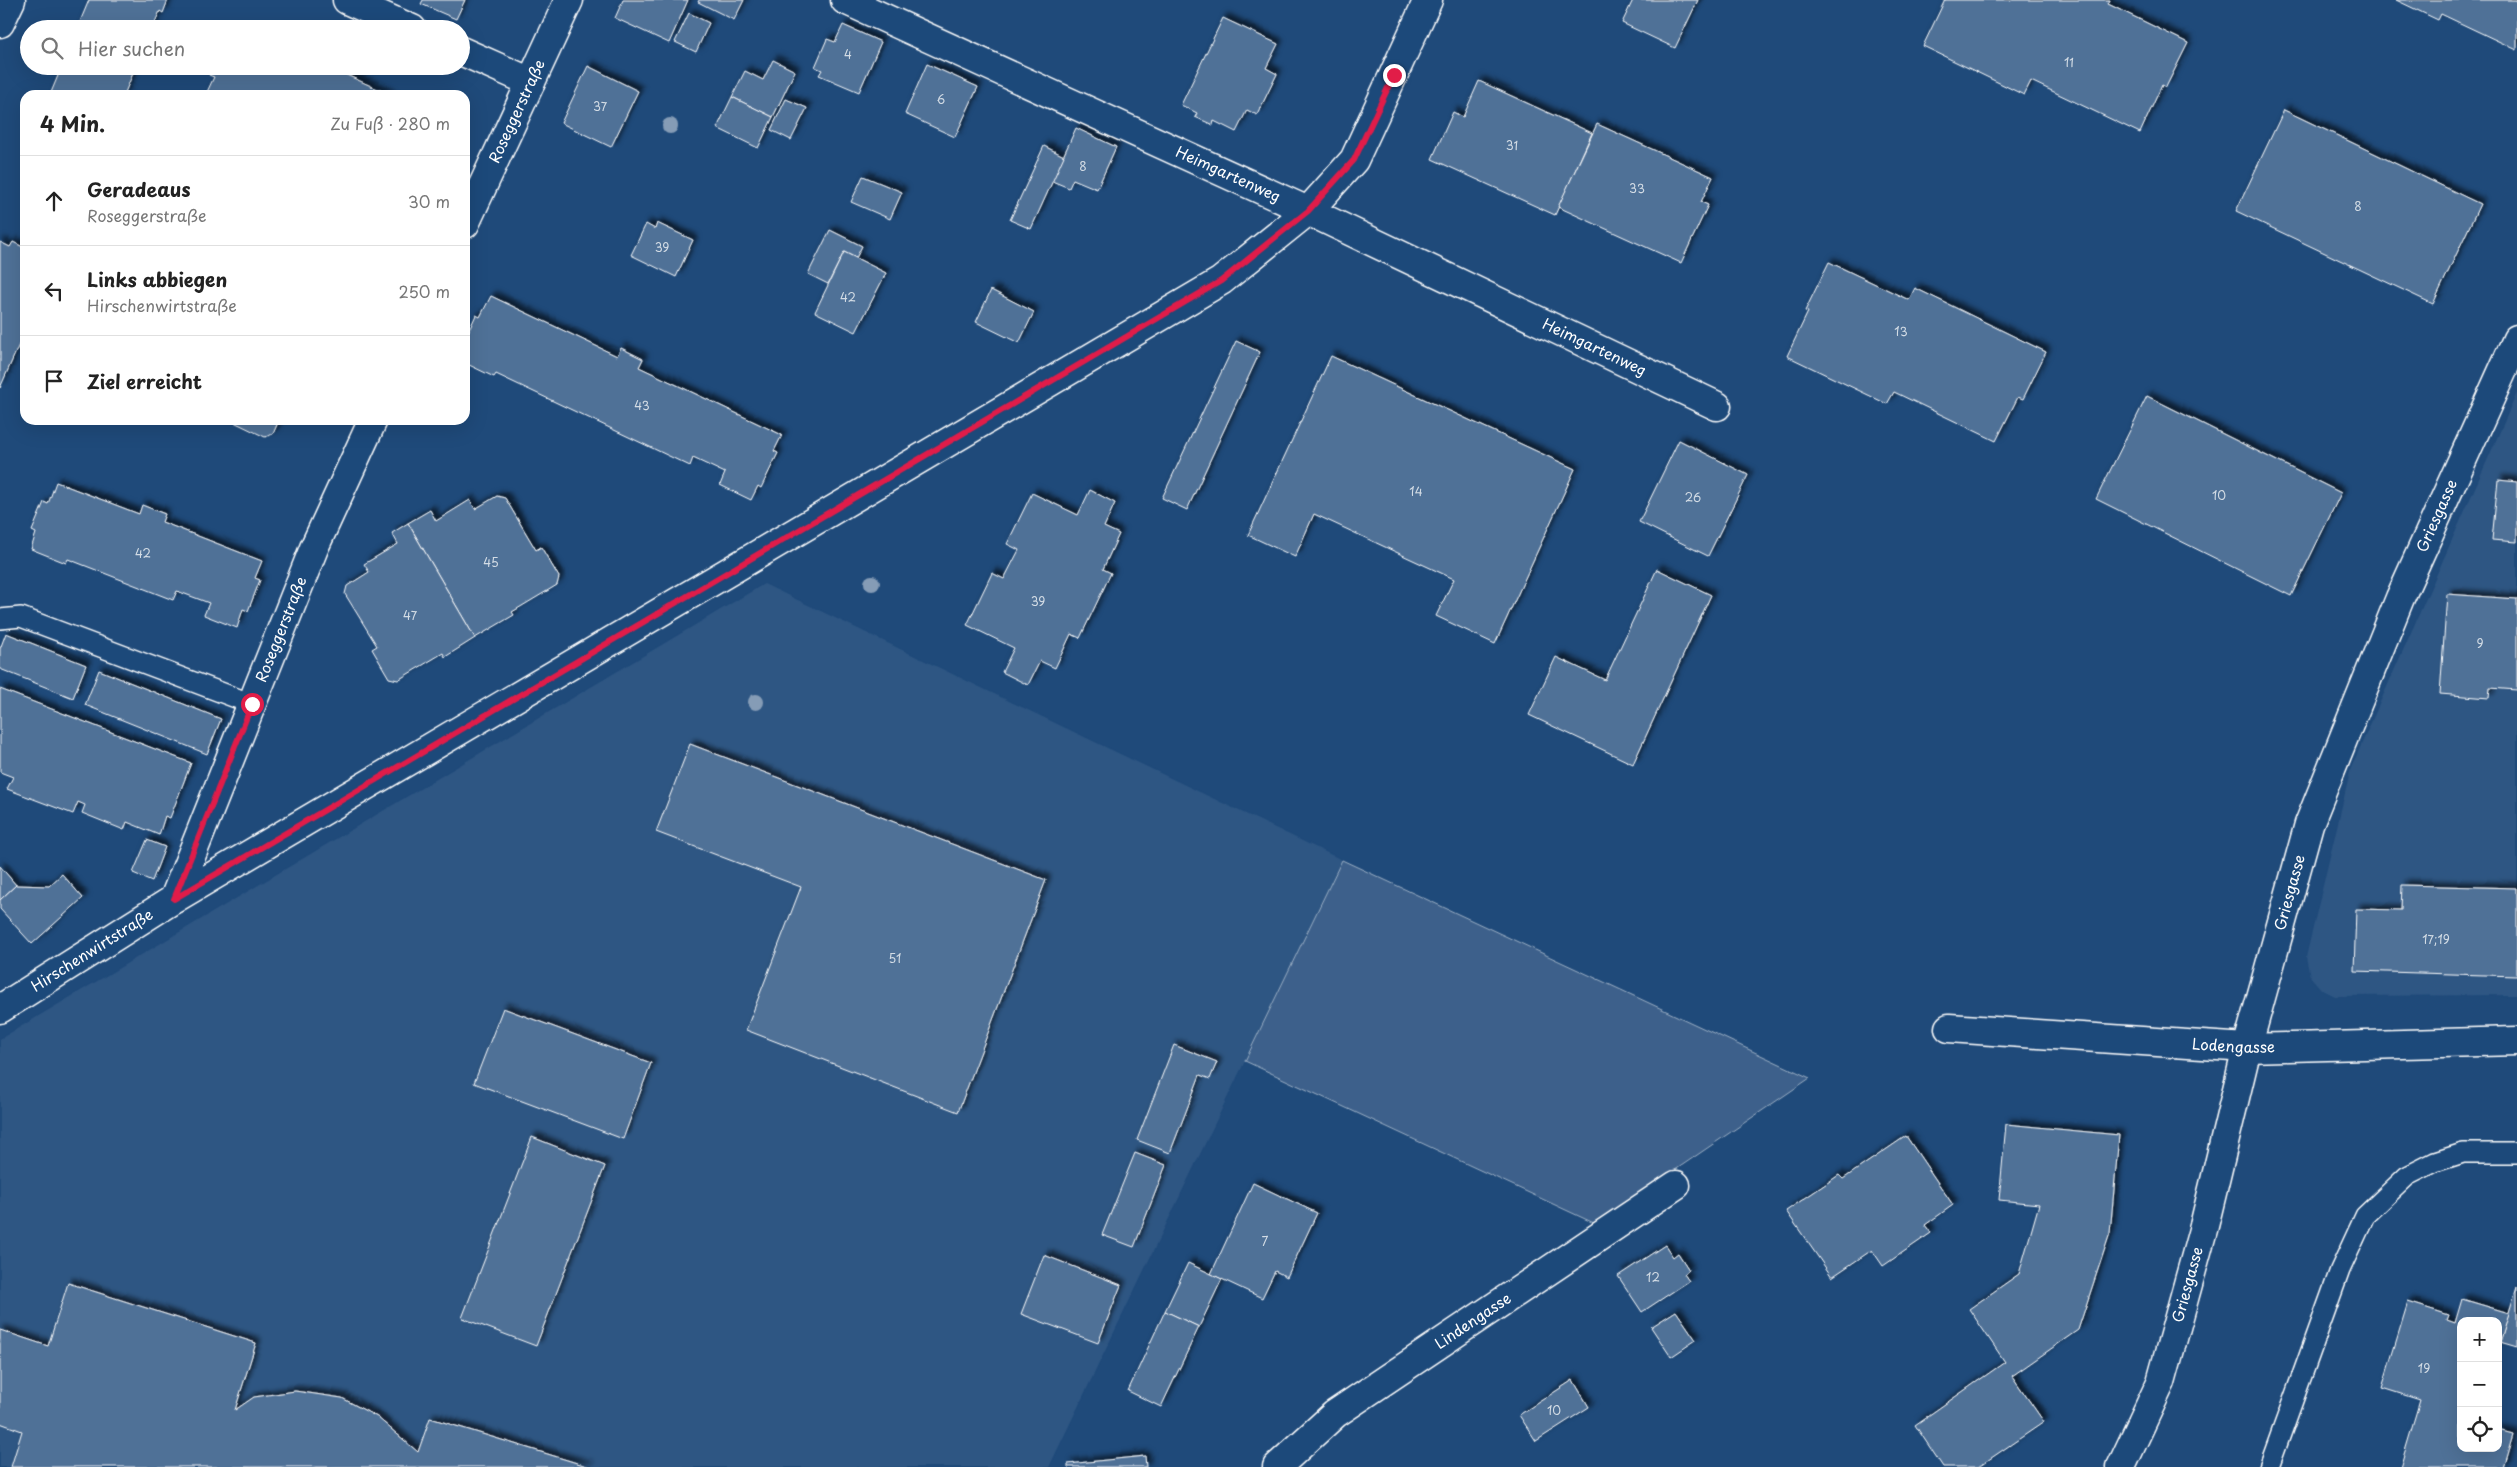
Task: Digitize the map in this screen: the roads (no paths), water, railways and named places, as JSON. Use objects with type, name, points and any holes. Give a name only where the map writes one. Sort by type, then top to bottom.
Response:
[{"type":"street","points":[[0,24],[11,0]]},
{"type":"street","points":[[348,0],[392,20]]},
{"type":"street","name":"Roseggerstraße","points":[[470,213],[569,0]]},
{"type":"street","name":"Heimgartenweg","points":[[845,0],[1308,211],[1717,406]]},
{"type":"street","name":"Hirschenwirtstraße","points":[[0,1009],[174,899],[1221,281],[1308,211],[1354,160],[1428,0]]},
{"type":"street","points":[[470,55],[532,82]]},
{"type":"street","name":"Griesgasse","points":[[2121,1467],[2160,1382],[2204,1226],[2247,1048],[2309,824],[2400,598],[2517,339]]},
{"type":"street","name":"Roseggerstraße","points":[[174,899],[314,548],[371,425]]},
{"type":"street","name":"Lodengasse","points":[[1950,1028],[2247,1048],[2517,1041]]},
{"type":"street","name":"Lindengasse","points":[[1277,1467],[1335,1414],[1676,1185]]},
{"type":"lane","points":[[0,619],[21,617],[252,704]]},
{"type":"lane","points":[[2269,1467],[2340,1270],[2365,1216],[2407,1176],[2435,1162],[2463,1154],[2517,1153]]}]
